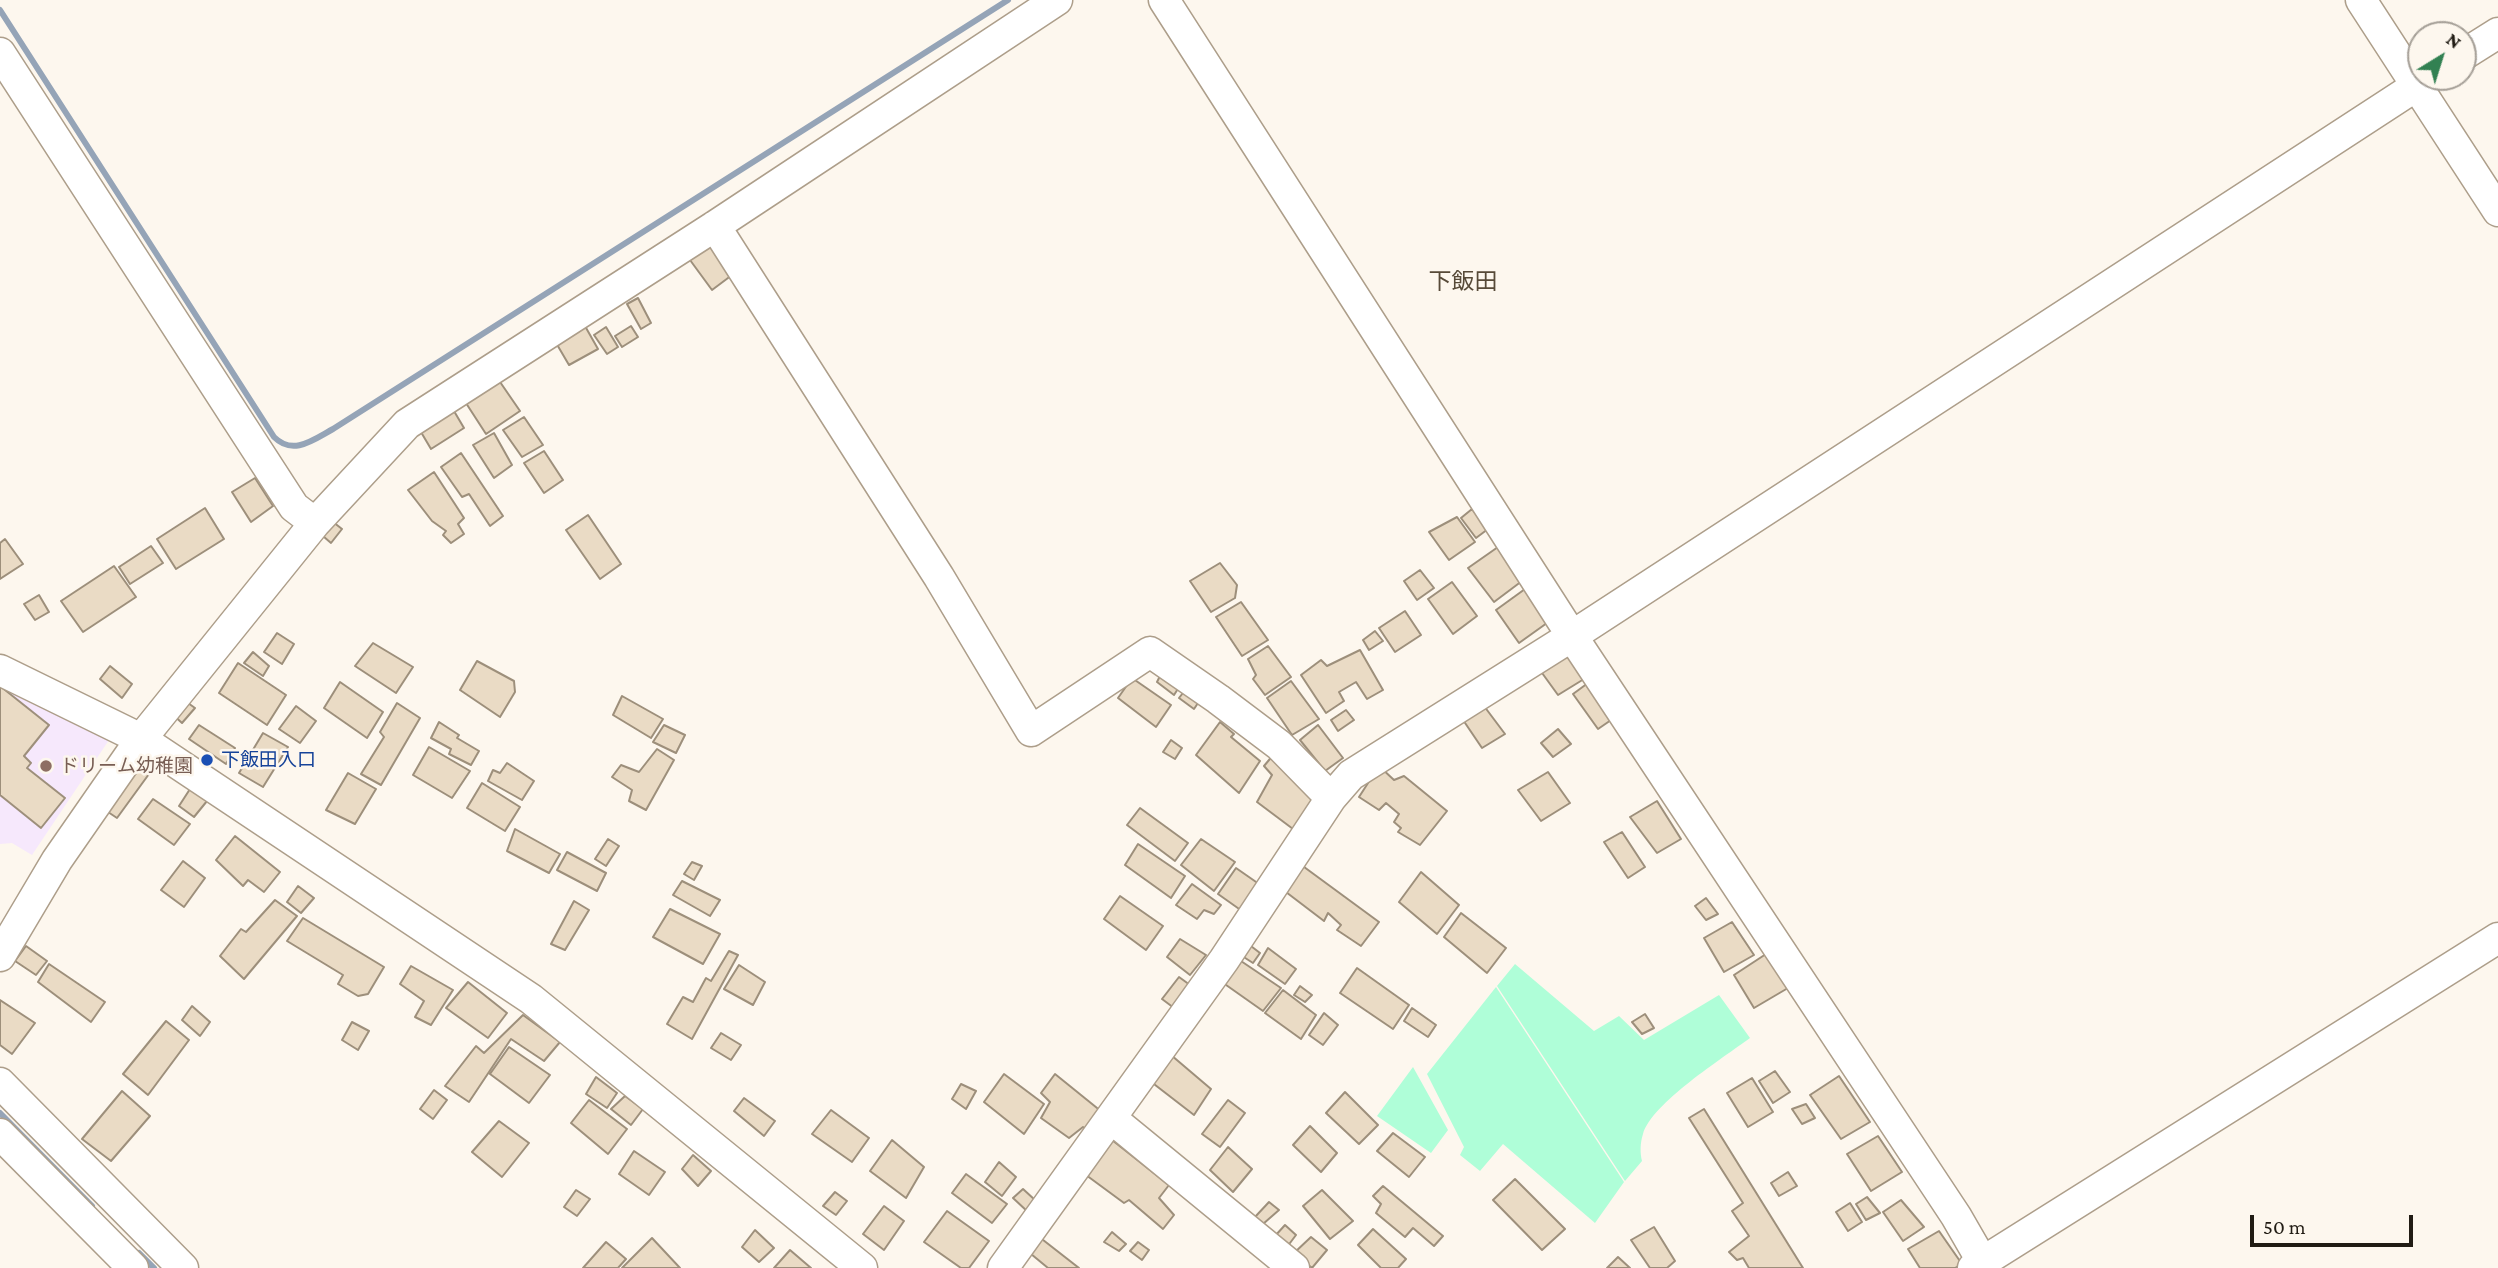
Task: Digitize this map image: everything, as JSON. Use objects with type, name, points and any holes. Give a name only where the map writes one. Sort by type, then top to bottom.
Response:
[{"type":"street","points":[[0,956],[57,860],[141,739],[315,523],[407,424],[715,226],[1057,0]]},
{"type":"street","points":[[1164,0],[1572,636],[1956,1216],[1980,1266],[2498,938]]},
{"type":"street","points":[[2361,0],[2407,60]]},
{"type":"street","points":[[2477,46],[2498,33]]},
{"type":"street","points":[[0,53],[294,507],[315,523]]},
{"type":"street","points":[[1003,1268],[1112,1119],[1224,960],[1331,798],[1351,775],[1572,636],[2408,91]]},
{"type":"street","points":[[2429,91],[2498,211]]},
{"type":"street","points":[[715,226],[939,577],[1031,731],[1150,652],[1279,745],[1331,798]]},
{"type":"street","points":[[0,670],[141,739],[531,999],[862,1268]]},
{"type":"street","points":[[0,1083],[183,1268]]},
{"type":"street","points":[[1112,1119],[1294,1268]]},
{"type":"street","points":[[0,1134],[133,1268]]},
{"type":"shaded area","name":"ドリーム幼稚園","points":[[0,680],[109,740],[32,855],[12,843],[0,844]]},
{"type":"green space","points":[[1515,964],[1594,1031],[1619,1016],[1644,1040],[1719,995],[1750,1038],[1690,1082],[1660,1109],[1643,1134],[1642,1161],[1625,1181],[1497,986]]},
{"type":"green space","points":[[1496,987],[1624,1182],[1595,1223],[1503,1144],[1480,1171],[1460,1155],[1464,1147],[1427,1074]]},
{"type":"green space","points":[[1413,1067],[1448,1130],[1431,1153],[1377,1116]]},
{"type":"building","points":[[710,245],[732,275],[712,290],[690,260]]},
{"type":"building","points":[[638,298],[651,323],[641,329],[627,304]]},
{"type":"building","points":[[581,319],[598,349],[569,365],[552,336]]},
{"type":"building","points":[[631,326],[638,337],[622,347],[615,336]]},
{"type":"building","points":[[606,327],[618,347],[607,354],[594,335]]},
{"type":"building","points":[[498,379],[520,411],[486,434],[464,400]]},
{"type":"building","points":[[451,406],[464,428],[431,449],[418,427]]},
{"type":"building","points":[[524,417],[543,445],[522,457],[503,430]]},
{"type":"building","points":[[494,433],[512,465],[494,478],[473,445]]},
{"type":"building","points":[[544,451],[563,480],[544,493],[524,463]]},
{"type":"building","points":[[461,453],[503,516],[490,526],[469,494],[462,497],[441,467]]},
{"type":"building","points":[[434,472],[464,518],[458,524],[464,534],[451,543],[443,535],[446,531],[432,521],[408,490]]},
{"type":"building","points":[[255,478],[273,506],[251,522],[232,492]]},
{"type":"building","points":[[205,508],[224,539],[176,569],[157,539]]},
{"type":"building","points":[[1472,509],[1488,529],[1476,538],[1461,518]]},
{"type":"building","points":[[588,515],[621,564],[600,579],[566,530]]},
{"type":"building","points":[[1457,517],[1475,542],[1449,560],[1429,532]]},
{"type":"building","points":[[328,518],[342,529],[331,543],[316,530]]},
{"type":"building","points":[[5,539],[23,564],[0,579],[0,543]]},
{"type":"building","points":[[151,546],[163,563],[130,584],[119,567]]},
{"type":"building","points":[[1498,547],[1522,581],[1494,602],[1468,568]]},
{"type":"building","points":[[1220,563],[1237,585],[1235,598],[1211,612],[1190,581]]},
{"type":"building","points":[[114,566],[136,597],[83,632],[61,601]]},
{"type":"building","points":[[1420,570],[1434,588],[1417,600],[1404,581]]},
{"type":"building","points":[[1452,582],[1477,616],[1453,634],[1428,599]]},
{"type":"building","points":[[1525,589],[1547,623],[1519,643],[1496,610]]},
{"type":"building","points":[[39,595],[49,612],[35,620],[24,604]]},
{"type":"building","points":[[1241,602],[1268,640],[1242,656],[1216,617]]},
{"type":"building","points":[[1405,611],[1421,635],[1395,652],[1379,628]]},
{"type":"building","points":[[1375,631],[1383,641],[1369,650],[1363,640]]},
{"type":"building","points":[[277,633],[294,644],[282,664],[264,652]]},
{"type":"building","points":[[373,643],[413,667],[396,693],[355,666]]},
{"type":"building","points":[[1268,646],[1291,677],[1265,695],[1253,679],[1256,675],[1248,659]]},
{"type":"building","points":[[1564,649],[1584,679],[1558,695],[1537,666]]},
{"type":"building","points":[[1360,650],[1383,690],[1367,699],[1356,682],[1339,692],[1344,701],[1326,713],[1301,675],[1321,660],[1327,666]]},
{"type":"building","points":[[253,652],[269,666],[263,676],[244,663]]},
{"type":"building","points":[[477,661],[514,681],[515,692],[500,717],[460,690]]},
{"type":"building","points":[[238,663],[286,695],[267,725],[219,693]]},
{"type":"building","points":[[110,666],[132,684],[122,698],[100,679]]},
{"type":"building","points":[[1162,672],[1181,684],[1174,695],[1157,682]]},
{"type":"building","points":[[1132,678],[1171,705],[1156,727],[1118,698]]},
{"type":"building","points":[[1291,681],[1319,719],[1292,735],[1267,698]]},
{"type":"building","points":[[340,682],[383,712],[367,738],[324,708]]},
{"type":"building","points":[[1588,683],[1614,718],[1598,729],[1573,694]]},
{"type":"building","points":[[0,686],[49,725],[24,756],[31,763],[27,768],[65,798],[41,828],[0,795]]},
{"type":"building","points":[[1186,689],[1200,700],[1194,709],[1179,698]]},
{"type":"building","points":[[622,696],[663,719],[651,738],[613,715]]},
{"type":"building","points":[[181,698],[195,708],[182,723],[170,712]]},
{"type":"building","points":[[1481,702],[1505,734],[1482,748],[1459,714]]},
{"type":"building","points":[[397,703],[420,718],[381,785],[361,774],[384,737],[380,732]]},
{"type":"building","points":[[296,706],[316,721],[300,743],[279,729]]},
{"type":"building","points":[[1346,710],[1354,720],[1338,731],[1331,720]]},
{"type":"building","points":[[439,722],[459,735],[457,738],[479,751],[471,765],[449,754],[451,749],[431,738]]},
{"type":"building","points":[[1220,722],[1234,734],[1231,737],[1260,761],[1239,793],[1196,755]]},
{"type":"building","points":[[199,725],[235,748],[226,764],[189,739]]},
{"type":"building","points":[[664,725],[685,735],[676,753],[653,742]]},
{"type":"building","points":[[1318,725],[1343,758],[1325,771],[1300,740]]},
{"type":"building","points":[[1558,729],[1571,744],[1553,757],[1541,743]]},
{"type":"building","points":[[263,733],[288,747],[263,787],[239,773]]},
{"type":"building","points":[[1171,740],[1182,748],[1175,759],[1163,752]]},
{"type":"building","points":[[429,747],[470,771],[452,798],[413,775]]},
{"type":"building","points":[[657,749],[674,760],[646,810],[629,801],[632,790],[612,777],[621,765],[639,772]]},
{"type":"building","points":[[1274,754],[1314,797],[1293,829],[1257,802],[1272,775],[1264,766]]},
{"type":"building","points":[[133,763],[149,774],[117,818],[102,808]]},
{"type":"building","points":[[507,763],[534,781],[522,800],[488,781],[493,770],[500,773]]},
{"type":"building","points":[[1379,766],[1394,780],[1404,776],[1447,811],[1420,845],[1398,832],[1401,828],[1394,822],[1399,814],[1386,803],[1379,810],[1359,797]]},
{"type":"building","points":[[1548,772],[1570,803],[1541,821],[1518,790]]},
{"type":"building","points":[[348,773],[376,789],[355,824],[326,810]]},
{"type":"building","points":[[482,783],[520,807],[505,831],[467,808]]},
{"type":"building","points":[[190,789],[207,801],[194,817],[179,806]]},
{"type":"building","points":[[153,799],[190,824],[174,845],[138,819]]},
{"type":"building","points":[[1657,801],[1681,839],[1657,853],[1630,817]]},
{"type":"building","points":[[1140,808],[1188,843],[1175,861],[1127,825]]},
{"type":"building","points":[[515,829],[560,854],[549,873],[507,851]]},
{"type":"building","points":[[1622,832],[1645,867],[1628,878],[1604,842]]},
{"type":"building","points":[[235,836],[280,872],[264,892],[248,880],[243,886],[216,860]]},
{"type":"building","points":[[608,839],[619,846],[606,866],[595,859]]},
{"type":"building","points":[[1201,839],[1235,862],[1214,891],[1181,865]]},
{"type":"building","points":[[1138,844],[1185,876],[1171,898],[1125,865]]},
{"type":"building","points":[[567,852],[606,873],[597,891],[557,870]]},
{"type":"building","points":[[183,861],[205,878],[184,907],[161,890]]},
{"type":"building","points":[[692,862],[702,866],[694,880],[684,874]]},
{"type":"building","points":[[1300,864],[1379,922],[1361,946],[1337,930],[1341,925],[1328,913],[1324,921],[1282,889]]},
{"type":"building","points":[[1236,868],[1259,884],[1242,911],[1218,894]]},
{"type":"building","points":[[1421,872],[1459,905],[1437,934],[1399,902]]},
{"type":"building","points":[[682,881],[720,900],[710,916],[673,895]]},
{"type":"building","points":[[1192,884],[1221,905],[1214,914],[1204,910],[1197,919],[1176,905]]},
{"type":"building","points":[[298,886],[314,898],[301,913],[287,902]]},
{"type":"building","points":[[1120,896],[1163,926],[1146,950],[1104,919]]},
{"type":"building","points":[[1706,898],[1718,914],[1706,920],[1695,906]]},
{"type":"building","points":[[275,900],[297,916],[244,979],[220,956],[241,929],[246,932]]},
{"type":"building","points":[[574,901],[589,910],[565,950],[551,944]]},
{"type":"building","points":[[670,909],[720,934],[703,964],[653,937]]},
{"type":"building","points":[[1461,913],[1506,948],[1487,973],[1444,937]]},
{"type":"building","points":[[303,918],[384,967],[368,994],[358,996],[338,984],[343,975],[287,941]]},
{"type":"building","points":[[1732,922],[1754,955],[1724,972],[1704,938]]},
{"type":"building","points":[[1180,939],[1206,955],[1190,975],[1167,957]]},
{"type":"building","points":[[1247,943],[1260,953],[1253,963],[1239,954]]},
{"type":"building","points":[[26,946],[47,961],[36,975],[15,961]]},
{"type":"building","points":[[1268,948],[1296,969],[1285,984],[1258,965]]},
{"type":"building","points":[[729,951],[738,955],[692,1039],[667,1024],[683,997],[693,1002],[706,978],[711,981]]},
{"type":"building","points":[[1766,954],[1788,988],[1754,1008],[1734,975]]},
{"type":"building","points":[[1235,957],[1281,988],[1263,1011],[1219,980]]},
{"type":"building","points":[[49,964],[105,1002],[91,1022],[38,982]]},
{"type":"building","points":[[739,965],[765,982],[753,1005],[724,989]]},
{"type":"building","points":[[411,966],[453,990],[431,1025],[415,1017],[424,1001],[400,984]]},
{"type":"building","points":[[1357,968],[1409,1005],[1393,1029],[1340,993]]},
{"type":"building","points":[[1179,977],[1190,985],[1174,1008],[1162,999]]},
{"type":"building","points":[[468,982],[507,1013],[488,1038],[446,1008]]},
{"type":"building","points":[[1300,986],[1312,995],[1305,1002],[1294,995]]},
{"type":"building","points":[[1283,990],[1316,1015],[1301,1039],[1265,1013]]},
{"type":"building","points":[[0,1000],[35,1023],[12,1054],[0,1045]]},
{"type":"building","points":[[192,1006],[210,1022],[200,1036],[182,1020]]},
{"type":"building","points":[[1412,1008],[1436,1025],[1428,1037],[1404,1021]]},
{"type":"building","points":[[1324,1013],[1338,1025],[1323,1045],[1309,1035]]},
{"type":"building","points":[[1645,1014],[1654,1028],[1642,1034],[1632,1022]]},
{"type":"building","points":[[523,1015],[560,1042],[544,1061],[511,1039],[469,1102],[445,1086],[476,1046],[484,1053]]},
{"type":"building","points":[[166,1021],[189,1040],[148,1095],[123,1074]]},
{"type":"building","points":[[352,1022],[369,1031],[358,1050],[342,1040]]},
{"type":"building","points":[[721,1033],[741,1045],[731,1060],[711,1048]]},
{"type":"building","points":[[509,1047],[550,1075],[529,1103],[490,1074]]},
{"type":"building","points":[[1171,1055],[1211,1089],[1194,1115],[1150,1081]]},
{"type":"building","points":[[1775,1071],[1790,1092],[1773,1103],[1759,1081]]},
{"type":"building","points":[[1004,1074],[1044,1104],[1024,1134],[984,1102]]},
{"type":"building","points":[[1055,1074],[1102,1112],[1088,1130],[1083,1127],[1069,1138],[1041,1118],[1050,1102],[1041,1093]]},
{"type":"building","points":[[1839,1076],[1870,1122],[1841,1139],[1810,1095]]},
{"type":"building","points":[[596,1077],[617,1093],[607,1108],[586,1094]]},
{"type":"building","points":[[1752,1078],[1773,1112],[1748,1127],[1727,1093]]},
{"type":"building","points":[[961,1084],[976,1091],[966,1109],[952,1099]]},
{"type":"building","points":[[434,1090],[447,1100],[433,1119],[420,1109]]},
{"type":"building","points":[[122,1091],[150,1116],[111,1161],[82,1139]]},
{"type":"building","points":[[1345,1092],[1378,1125],[1359,1144],[1326,1113]]},
{"type":"building","points":[[625,1096],[643,1109],[631,1125],[611,1109]]},
{"type":"building","points":[[744,1098],[775,1121],[764,1136],[734,1111]]},
{"type":"building","points":[[589,1100],[627,1129],[608,1154],[571,1123]]},
{"type":"building","points":[[1228,1100],[1245,1113],[1220,1147],[1202,1134]]},
{"type":"building","points":[[1806,1104],[1815,1118],[1802,1124],[1792,1109]]},
{"type":"building","points":[[1704,1109],[1803,1268],[1749,1268],[1743,1258],[1737,1260],[1729,1252],[1749,1236],[1732,1211],[1743,1203],[1689,1118]]},
{"type":"building","points":[[831,1110],[869,1138],[852,1162],[812,1134]]},
{"type":"building","points":[[499,1121],[529,1143],[502,1177],[472,1152]]},
{"type":"building","points":[[1310,1126],[1337,1153],[1321,1172],[1293,1145]]},
{"type":"building","points":[[1393,1133],[1425,1157],[1409,1177],[1377,1151]]},
{"type":"building","points":[[1878,1136],[1902,1172],[1871,1191],[1847,1154]]},
{"type":"building","points":[[892,1140],[924,1167],[906,1198],[870,1171]]},
{"type":"building","points":[[1112,1140],[1169,1185],[1159,1198],[1174,1215],[1163,1229],[1129,1200],[1124,1203],[1086,1175]]},
{"type":"building","points":[[1228,1147],[1252,1169],[1233,1192],[1210,1170]]},
{"type":"building","points":[[634,1151],[665,1172],[649,1195],[619,1174]]},
{"type":"building","points":[[693,1155],[711,1171],[698,1186],[682,1169]]},
{"type":"building","points":[[999,1162],[1016,1177],[1002,1196],[985,1182]]},
{"type":"building","points":[[1788,1172],[1797,1186],[1779,1196],[1771,1183]]},
{"type":"building","points":[[966,1174],[1007,1204],[992,1223],[952,1193]]},
{"type":"building","points":[[1515,1179],[1565,1229],[1542,1250],[1493,1200]]},
{"type":"building","points":[[1383,1186],[1443,1236],[1434,1246],[1413,1228],[1405,1237],[1376,1213],[1381,1204],[1373,1196]]},
{"type":"building","points":[[1023,1189],[1035,1200],[1028,1212],[1013,1198]]},
{"type":"building","points":[[576,1190],[590,1199],[577,1216],[564,1207]]},
{"type":"building","points":[[1322,1190],[1353,1221],[1330,1239],[1303,1206]]},
{"type":"building","points":[[835,1192],[847,1201],[836,1215],[823,1206]]},
{"type":"building","points":[[1867,1197],[1880,1213],[1866,1220],[1856,1204]]},
{"type":"building","points":[[1901,1200],[1924,1227],[1903,1241],[1883,1212]]},
{"type":"building","points":[[1269,1202],[1279,1210],[1263,1224],[1255,1217]]},
{"type":"building","points":[[1850,1203],[1862,1222],[1848,1231],[1836,1212]]},
{"type":"building","points":[[884,1206],[904,1221],[884,1250],[863,1234]]},
{"type":"building","points":[[947,1211],[989,1241],[969,1268],[961,1268],[924,1242]]},
{"type":"building","points":[[1285,1225],[1296,1235],[1287,1247],[1275,1236]]},
{"type":"building","points":[[1654,1227],[1675,1261],[1667,1268],[1650,1268],[1631,1240]]},
{"type":"building","points":[[1373,1229],[1406,1259],[1398,1268],[1381,1268],[1358,1245]]},
{"type":"building","points":[[755,1230],[774,1248],[759,1262],[742,1247]]},
{"type":"building","points":[[1939,1231],[1962,1264],[1955,1268],[1920,1268],[1908,1249]]},
{"type":"building","points":[[1112,1232],[1126,1244],[1119,1251],[1104,1242]]},
{"type":"building","points":[[1038,1236],[1079,1268],[1048,1268],[1025,1249]]},
{"type":"building","points":[[1311,1237],[1327,1250],[1312,1268],[1294,1253]]},
{"type":"building","points":[[652,1238],[680,1268],[622,1268]]},
{"type":"building","points":[[606,1242],[626,1259],[618,1268],[583,1268]]},
{"type":"building","points":[[1138,1242],[1149,1250],[1142,1260],[1130,1251]]},
{"type":"building","points":[[790,1250],[811,1268],[774,1268]]},
{"type":"building","points":[[1618,1257],[1630,1268],[1607,1268]]},
{"type":"waterway","points":[[0,10],[274,437],[281,443],[296,446],[333,429],[1008,0]]},
{"type":"waterway","points":[[0,1113],[92,1206]]},
{"type":"waterway","points":[[139,1253],[154,1268]]},
{"type":"place","name":"下飯田入口","points":[[207,760]]},
{"type":"place","name":"ドリーム幼稚園","points":[[46,766]]},
{"type":"district","name":"下飯田","points":[[1463,282]]}]
